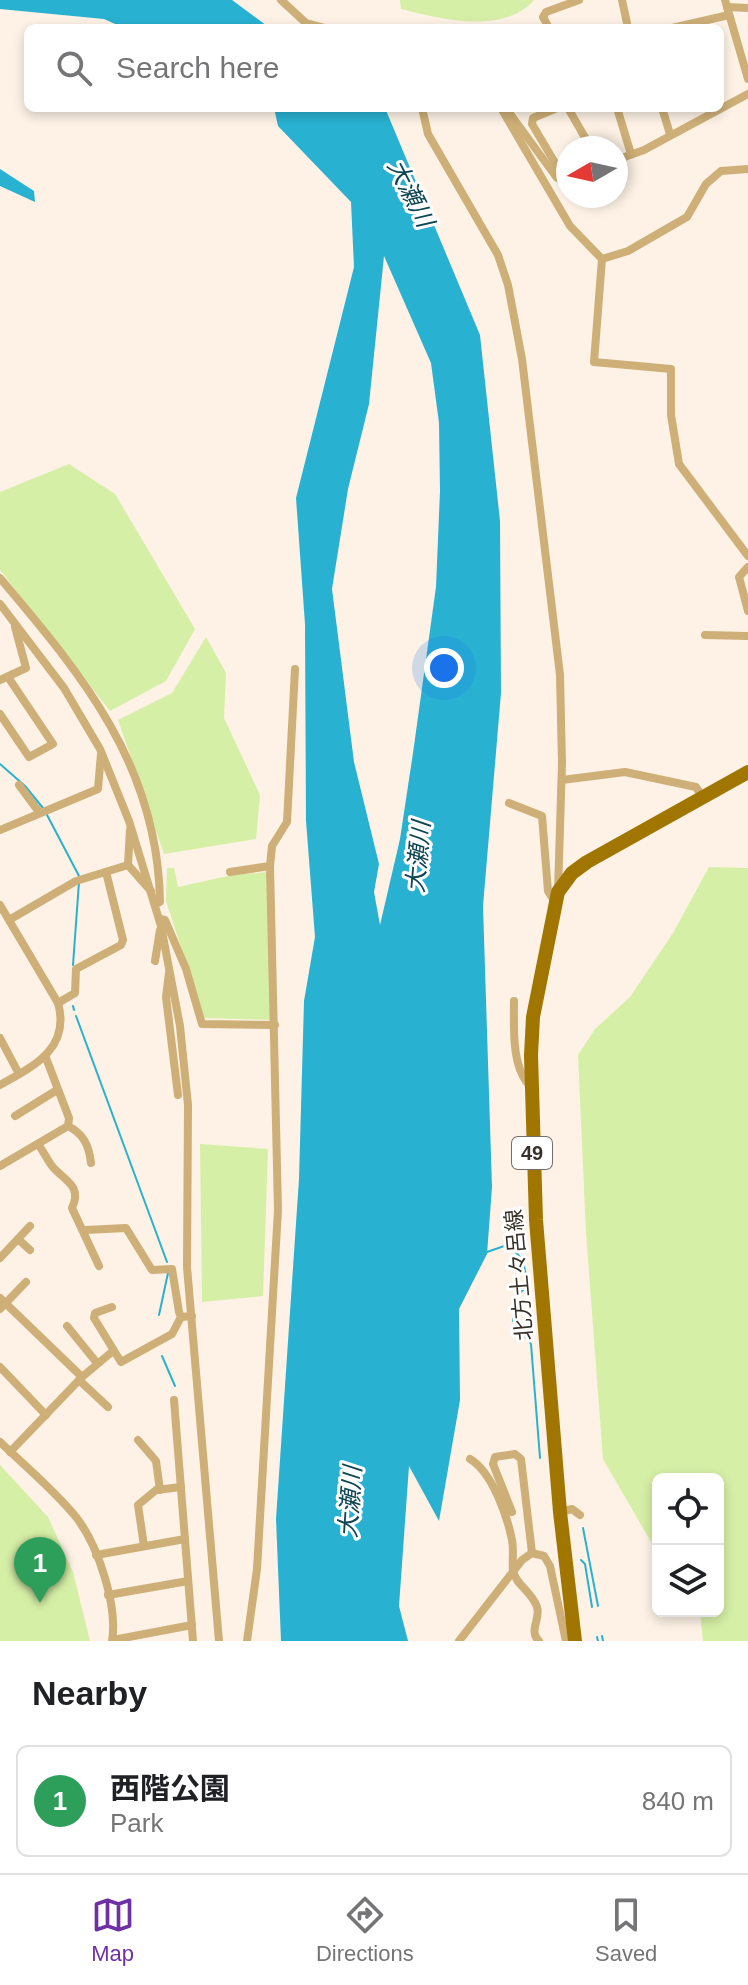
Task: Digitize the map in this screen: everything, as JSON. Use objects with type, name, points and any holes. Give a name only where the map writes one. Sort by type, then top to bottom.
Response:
[{"type":"main road","points":[[556,897],[572,873],[587,862],[748,772]]},
{"type":"main road","name":"北方土々呂線","points":[[556,897],[533,1017],[532,1088],[536,1220],[560,1512],[575,1641]]},
{"type":"street","points":[[281,0],[310,24]]},
{"type":"street","points":[[547,24],[543,17],[546,12],[579,0]]},
{"type":"street","points":[[622,0],[627,24]]},
{"type":"street","points":[[727,7],[748,79]]},
{"type":"street","points":[[692,24],[727,7],[748,8]]},
{"type":"street","points":[[724,104],[748,94]]},
{"type":"street","points":[[423,112],[428,134],[494,247],[512,300],[528,399],[560,675],[562,780],[556,897]]},
{"type":"street","points":[[506,112],[570,226],[602,259],[594,362],[671,369],[671,415],[679,464],[748,556]]},
{"type":"street","points":[[507,112],[556,177]]},
{"type":"street","points":[[547,112],[533,118],[532,124],[556,162]]},
{"type":"street","points":[[570,112],[584,136]]},
{"type":"street","points":[[618,112],[631,154]]},
{"type":"street","points":[[663,112],[670,134]]},
{"type":"street","points":[[628,155],[708,112]]},
{"type":"street","points":[[602,259],[628,251],[687,217],[706,184],[721,171],[748,169]]},
{"type":"street","points":[[748,567],[739,577],[748,611]]},
{"type":"street","points":[[0,578],[60,649],[109,719],[143,796],[159,862],[160,902],[155,904]]},
{"type":"street","points":[[0,604],[64,688],[101,753],[129,821],[152,892],[170,968],[188,1105],[187,1267],[219,1641]]},
{"type":"street","points":[[0,714],[29,757],[53,744],[4,678],[20,672],[27,663],[12,619]]},
{"type":"street","points":[[705,635],[748,636]]},
{"type":"street","points":[[247,1641],[257,1569],[278,1210],[270,866],[272,846],[287,822],[295,669]]},
{"type":"street","points":[[0,830],[98,789],[101,753]]},
{"type":"street","points":[[562,780],[630,772],[669,784],[696,787],[703,798]]},
{"type":"street","points":[[19,785],[39,812]]},
{"type":"street","points":[[509,803],[542,816],[548,891],[556,897]]},
{"type":"street","points":[[129,821],[128,865],[152,892]]},
{"type":"street","points":[[9,920],[76,881],[128,865]]},
{"type":"street","points":[[230,872],[270,866]]},
{"type":"street","points":[[58,1003],[75,993],[76,969],[121,945],[123,940],[106,872]]},
{"type":"street","points":[[0,905],[58,1003],[60,1021],[46,1058],[0,1085]]},
{"type":"street","points":[[160,922],[165,920],[186,969],[202,1024],[275,1025]]},
{"type":"street","points":[[155,961],[160,922]]},
{"type":"street","points":[[170,968],[166,997],[178,1095]]},
{"type":"street","points":[[514,1001],[518,1059],[523,1080],[532,1088]]},
{"type":"street","points":[[0,1038],[19,1074]]},
{"type":"street","points":[[46,1058],[69,1118],[68,1126]]},
{"type":"street","points":[[15,1116],[57,1090]]},
{"type":"street","points":[[0,1166],[68,1126]]},
{"type":"street","points":[[68,1126],[82,1135],[90,1149],[91,1163]]},
{"type":"street","points":[[38,1144],[55,1170],[69,1179],[76,1196],[72,1208],[86,1230],[99,1266]]},
{"type":"street","points":[[0,1258],[30,1226]]},
{"type":"street","points":[[86,1230],[124,1226],[152,1270],[172,1269],[181,1317],[172,1334],[126,1362],[121,1362],[94,1318],[95,1313],[112,1307]]},
{"type":"street","points":[[18,1239],[30,1250]]},
{"type":"street","points":[[26,1282],[2,1303],[108,1407]]},
{"type":"street","points":[[181,1317],[192,1316]]},
{"type":"street","points":[[67,1326],[97,1363]]},
{"type":"street","points":[[10,1452],[80,1379],[113,1351]]},
{"type":"street","points":[[0,1367],[46,1415]]},
{"type":"street","points":[[174,1400],[193,1641]]},
{"type":"street","points":[[138,1440],[156,1461],[160,1490]]},
{"type":"street","points":[[0,1442],[78,1519],[96,1555],[108,1595],[114,1627],[113,1641],[192,1625]]},
{"type":"street","points":[[512,1512],[493,1464],[495,1457],[515,1454],[521,1459],[532,1553]]},
{"type":"street","points":[[470,1459],[479,1464],[500,1503],[512,1539],[513,1573],[530,1592],[538,1611],[534,1636],[539,1641]]},
{"type":"street","points":[[144,1546],[138,1505],[160,1490],[181,1487]]},
{"type":"street","points":[[560,1512],[572,1509],[580,1515]]},
{"type":"street","points":[[96,1555],[185,1539]]},
{"type":"street","points":[[459,1641],[532,1553]]},
{"type":"street","points":[[532,1553],[544,1556],[550,1566],[566,1641]]},
{"type":"street","points":[[108,1595],[188,1581]]},
{"type":"green space","points":[[400,0],[534,0],[506,18],[471,21],[401,9]]},
{"type":"green space","points":[[69,464],[115,494],[195,629],[166,681],[110,711],[0,570],[0,492]]},
{"type":"green space","points":[[206,637],[226,673],[224,718],[260,795],[256,839],[164,854],[118,720],[172,693]]},
{"type":"green space","points":[[709,867],[748,868],[748,1641],[703,1641],[701,1617],[724,1617],[724,1473],[652,1473],[652,1544],[603,1459],[586,1233],[578,1055],[595,1029],[630,997],[673,933]]},
{"type":"green space","points":[[167,868],[174,868],[178,887],[232,875],[269,872],[270,1020],[204,1018],[166,901]]},
{"type":"green space","points":[[200,1144],[268,1149],[263,1296],[202,1302]]},
{"type":"green space","points":[[0,1465],[48,1517],[73,1572],[90,1641],[0,1641]]},
{"type":"water","points":[[0,0],[232,0],[265,24],[115,24],[104,19],[0,9]]},
{"type":"water","name":"大瀬川","points":[[275,112],[387,112],[480,335],[500,521],[501,693],[483,906],[492,1187],[487,1254],[459,1309],[460,1400],[439,1521],[409,1466],[399,1606],[408,1641],[281,1641],[276,1519],[299,1179],[304,1001],[315,937],[306,821],[305,624],[296,498],[354,267],[351,202],[278,126]],"holes":[[[384,256],[431,363],[439,423],[436,587],[400,839],[380,925],[374,892],[379,864],[354,762],[332,589],[348,489],[369,404]]]},
{"type":"water","points":[[0,169],[34,191],[35,202],[0,186]]},
{"type":"waterway","points":[[0,764],[25,786],[43,808]]},
{"type":"waterway","points":[[46,813],[79,876]]},
{"type":"waterway","points":[[73,965],[79,882]]},
{"type":"waterway","points":[[73,1006],[74,1010]]},
{"type":"waterway","points":[[76,1016],[167,1262]]},
{"type":"waterway","points":[[487,1252],[507,1245],[517,1253],[525,1268],[526,1287],[517,1296],[513,1321],[531,1344],[540,1458]]},
{"type":"waterway","points":[[159,1315],[168,1273]]},
{"type":"waterway","points":[[162,1356],[175,1386]]},
{"type":"waterway","points":[[583,1528],[598,1606]]},
{"type":"waterway","points":[[581,1560],[585,1564],[592,1607]]},
{"type":"waterway","points":[[602,1636],[603,1641]]},
{"type":"waterway","points":[[597,1637],[598,1641]]},
{"type":"place","name":"西階公園","points":[[40,1603]]}]
